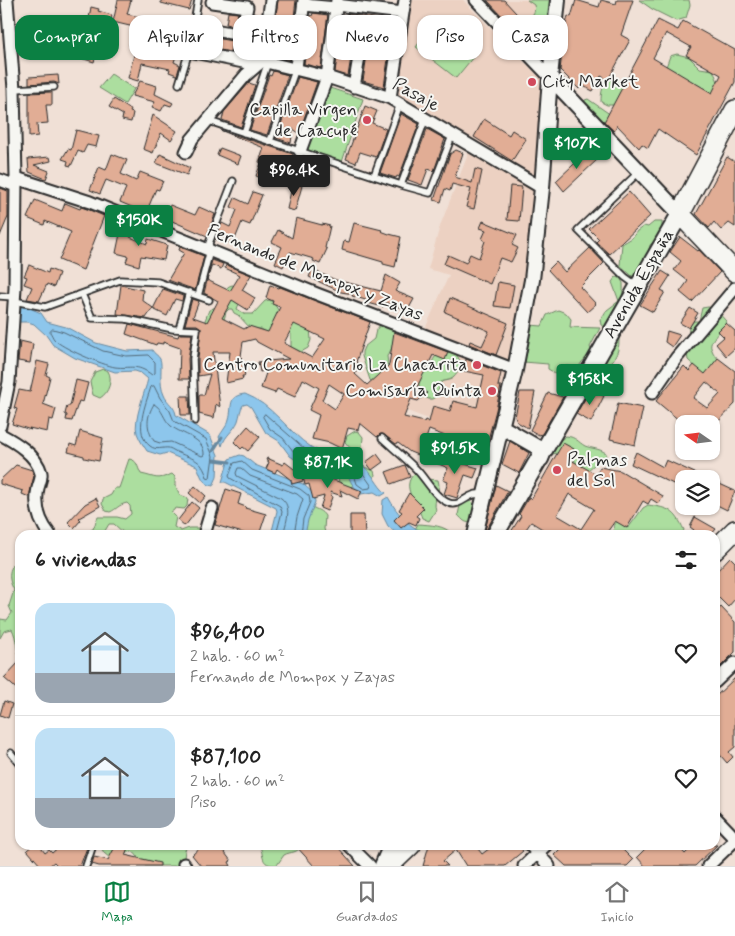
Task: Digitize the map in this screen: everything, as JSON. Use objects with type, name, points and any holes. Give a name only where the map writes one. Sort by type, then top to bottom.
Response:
[{"type":"highway","name":"Avenida España","points":[[680,214],[735,110]]},
{"type":"highway","points":[[680,214],[735,272]]},
{"type":"highway","points":[[720,545],[735,530]]},
{"type":"highway","points":[[388,866],[406,850]]},
{"type":"main road","name":"Avenida España","points":[[498,530],[680,214]]},
{"type":"main road","points":[[383,866],[390,850]]},
{"type":"street","points":[[0,426],[9,382],[14,300],[16,182],[14,89],[4,25],[7,0]]},
{"type":"street","points":[[186,152],[192,139],[246,75],[263,63],[271,0]]},
{"type":"street","points":[[296,68],[304,2],[336,4],[403,13],[405,0]]},
{"type":"street","points":[[476,0],[680,214]]},
{"type":"street","points":[[476,530],[515,370],[532,280],[558,0]]},
{"type":"street","points":[[212,2],[246,7],[245,15]]},
{"type":"street","name":"Pasaje","points":[[236,60],[296,68],[390,98],[542,188]]},
{"type":"street","points":[[300,151],[327,77],[329,60]]},
{"type":"street","points":[[354,87],[358,60]]},
{"type":"street","points":[[390,98],[396,60]]},
{"type":"street","name":"Fernando de Mompox y Zayas","points":[[0,180],[16,182],[90,202],[317,294],[515,370]]},
{"type":"street","points":[[652,393],[677,357],[735,288]]},
{"type":"street","points":[[502,427],[544,451],[531,485],[505,530]]},
{"type":"street","points":[[0,434],[29,454],[37,465],[41,475],[37,491],[38,516],[47,530]]},
{"type":"street","points":[[205,530],[212,508]]},
{"type":"street","points":[[720,677],[735,663]]},
{"type":"street","points":[[708,866],[735,839],[720,822]]},
{"type":"street","points":[[354,850],[370,866]]},
{"type":"street","points":[[524,866],[536,850]]},
{"type":"street","points":[[539,850],[549,866]]},
{"type":"lane","points":[[195,15],[198,0]]},
{"type":"lane","points":[[179,84],[186,60]]},
{"type":"lane","points":[[244,133],[263,63]]},
{"type":"lane","points":[[270,142],[296,68]]},
{"type":"lane","points":[[14,89],[54,87]]},
{"type":"lane","points":[[374,176],[400,104]]},
{"type":"lane","points":[[402,185],[425,120]]},
{"type":"lane","points":[[209,121],[430,193],[452,136]]},
{"type":"lane","points":[[638,286],[627,280],[578,230],[640,171]]},
{"type":"lane","points":[[198,296],[210,250],[209,244],[223,212],[233,181]]},
{"type":"lane","points":[[0,296],[45,307],[120,280],[158,282],[208,300]]},
{"type":"lane","points":[[179,329],[189,292]]},
{"type":"lane","points":[[82,294],[92,318],[126,319],[179,329],[197,330],[193,359],[195,422]]},
{"type":"lane","points":[[382,438],[414,467],[443,500],[456,504],[478,493],[485,495]]},
{"type":"lane","points":[[12,753],[15,757]]},
{"type":"lane","points":[[86,866],[91,850]]},
{"type":"shaded area","points":[[410,0],[463,0],[478,15],[417,15],[417,60],[483,60],[483,20],[493,30],[493,60],[522,60],[546,84],[525,276],[510,367],[493,443],[391,405],[449,275],[428,269],[440,226],[474,139],[393,97],[399,60],[407,60],[407,17]]},
{"type":"shaded area","points":[[480,0],[554,0],[552,15],[494,15]]},
{"type":"green space","points":[[527,0],[555,0],[553,15],[532,15],[535,9],[534,5]]},
{"type":"green space","points":[[639,0],[689,0],[690,5],[686,18],[676,21]]},
{"type":"green space","points":[[677,54],[689,57],[700,68],[713,70],[719,84],[715,95],[666,67],[670,56]]},
{"type":"green space","points":[[433,60],[471,60],[456,78]]},
{"type":"green space","points":[[111,74],[134,89],[125,104],[99,88]]},
{"type":"green space","points":[[612,79],[619,82],[624,88],[615,105],[607,105],[601,102],[602,92],[604,85]]},
{"type":"green space","points":[[327,87],[363,99],[342,162],[306,150]]},
{"type":"green space","points":[[588,99],[611,115],[613,126],[609,133],[583,104]]},
{"type":"green space","points":[[654,222],[662,222],[662,230],[659,237],[650,245],[646,261],[636,277],[632,276],[620,265],[622,244],[632,238],[644,226],[648,227]]},
{"type":"green space","points":[[616,277],[620,278],[623,283],[622,295],[608,325],[605,327],[601,325],[600,319],[607,310],[619,301],[612,282]]},
{"type":"green space","points":[[232,285],[238,287],[243,292],[237,309],[245,314],[253,314],[265,301],[269,300],[273,302],[280,313],[310,328],[311,340],[308,348],[301,352],[291,347],[291,334],[280,326],[268,333],[261,329],[251,329],[232,309],[226,312],[223,324],[204,323],[209,310],[220,305],[225,290]]},
{"type":"green space","points":[[702,308],[714,308],[726,321],[711,343],[713,351],[720,361],[713,383],[688,360],[687,354],[689,327],[694,321],[699,321]]},
{"type":"green space","points":[[558,310],[566,313],[571,319],[570,327],[600,328],[590,347],[592,352],[579,367],[566,366],[555,373],[548,369],[548,364],[524,362],[530,325],[542,326],[547,315]]},
{"type":"green space","points":[[381,324],[392,327],[393,346],[387,356],[388,364],[373,383],[370,380],[362,352],[364,347],[374,339],[376,330]]},
{"type":"green space","points":[[615,335],[619,336],[616,356],[601,378],[590,383]]},
{"type":"green space","points":[[442,351],[448,351],[457,356],[460,364],[459,368],[453,378],[441,382],[436,396],[429,399],[421,391],[420,379],[436,356]]},
{"type":"green space","points":[[103,369],[108,371],[110,382],[106,393],[100,398],[93,395],[90,382],[95,372]]},
{"type":"green space","points":[[355,431],[359,432],[363,437],[362,448],[359,451],[351,449],[345,442],[347,436]]},
{"type":"green space","points":[[566,436],[575,439],[585,446],[603,451],[606,453],[606,457],[588,470],[575,464],[572,449],[553,454],[550,452],[553,445]]},
{"type":"green space","points":[[342,454],[349,455],[358,464],[374,471],[375,475],[369,486],[348,488],[339,483],[334,469]]},
{"type":"green space","points":[[129,459],[136,462],[141,474],[159,478],[172,474],[175,477],[175,485],[180,495],[188,498],[187,506],[184,509],[175,508],[171,512],[176,517],[174,527],[179,530],[121,530],[114,524],[109,524],[105,530],[91,530],[98,517],[125,519],[131,514],[130,506],[127,503],[110,512],[106,511],[102,504],[103,499],[111,495],[115,488],[119,488]]},
{"type":"green space","points":[[415,473],[420,473],[427,479],[438,480],[439,488],[435,503],[436,510],[429,521],[422,518],[409,490],[411,478]]},
{"type":"green space","points":[[284,478],[289,478],[301,498],[325,516],[324,530],[291,530]]},
{"type":"green space","points":[[461,501],[471,501],[474,504],[473,521],[466,522],[458,515]]},
{"type":"green space","points":[[648,505],[670,511],[678,518],[684,530],[613,530],[614,524],[619,520],[625,527],[629,527],[643,508]]},
{"type":"green space","points":[[418,524],[433,525],[447,530],[415,530]]},
{"type":"green space","points":[[189,528],[198,528],[199,530],[184,530]]},
{"type":"green space","points":[[15,563],[15,637],[12,629],[4,631],[0,638],[0,619],[7,620],[12,613],[9,606],[14,590],[10,581]]},
{"type":"green space","points":[[102,850],[185,850],[183,866],[145,866],[132,851],[110,858]]},
{"type":"green space","points":[[261,850],[297,850],[284,855],[277,865],[267,864]]},
{"type":"water","points":[[18,303],[41,313],[47,322],[66,327],[96,343],[127,351],[152,350],[160,359],[162,390],[176,415],[210,435],[218,455],[217,477],[213,486],[204,481],[197,466],[167,453],[160,455],[147,451],[136,428],[148,379],[135,371],[115,372],[75,358],[53,345],[46,335],[34,324],[18,322]]},
{"type":"water","points":[[245,394],[263,404],[302,441],[311,447],[364,467],[386,493],[381,496],[374,492],[361,494],[349,479],[348,472],[341,468],[320,468],[302,464],[290,456],[279,441],[266,433],[251,407],[247,404],[243,405],[238,421],[222,446],[219,437],[228,421],[233,399]]},
{"type":"water","points":[[240,455],[244,456],[255,465],[303,484],[314,494],[315,502],[306,530],[272,530],[276,508],[222,482],[229,459]]},
{"type":"water","points":[[388,497],[405,520],[419,530],[392,530],[388,526],[382,514],[383,500]]},
{"type":"building","points":[[118,0],[131,0],[127,14],[131,15],[129,15],[129,26],[119,23],[119,15],[115,15]]},
{"type":"building","points":[[161,0],[192,0],[189,10],[161,3]]},
{"type":"building","points":[[278,0],[296,0],[294,15],[276,15]]},
{"type":"building","points":[[487,0],[504,0],[518,15],[501,15]]},
{"type":"building","points":[[576,0],[599,7],[601,0],[616,4],[617,0],[633,0],[621,35],[630,40],[608,80],[601,76],[593,91],[581,85],[579,89],[560,70],[561,60],[568,60],[568,16],[571,17]]},
{"type":"building","points":[[91,7],[112,15],[90,15]]},
{"type":"building","points":[[228,12],[238,13],[238,15],[233,15],[233,26],[226,24]]},
{"type":"building","points":[[313,13],[328,15],[321,68],[304,64],[304,60],[317,60],[317,15],[312,15]]},
{"type":"building","points":[[658,20],[678,30],[683,21],[735,50],[735,82],[696,155],[658,129],[648,148],[642,144],[639,148],[617,125],[614,131],[604,122]],"holes":[[[666,33],[691,47],[686,55],[721,75],[712,93],[653,58]]]},
{"type":"building","points":[[223,39],[232,41],[230,52],[223,51]]},
{"type":"building","points":[[133,60],[175,60],[174,62],[180,65],[177,75],[169,72],[170,69],[142,63],[138,81],[128,78]]},
{"type":"building","points":[[337,60],[351,60],[348,76],[335,72]]},
{"type":"building","points":[[366,60],[388,60],[384,87],[363,81]]},
{"type":"building","points":[[273,71],[288,75],[267,135],[250,130],[269,75],[271,76]]},
{"type":"building","points":[[58,75],[59,84],[54,82],[29,84],[29,77]]},
{"type":"building","points":[[298,77],[317,82],[299,133],[293,129],[291,143],[276,138]]},
{"type":"building","points":[[140,81],[157,86],[155,94],[173,103],[171,106],[165,104],[161,111],[152,107],[155,102],[132,96]]},
{"type":"building","points":[[249,83],[255,85],[241,127],[222,120],[224,112]]},
{"type":"building","points":[[52,92],[52,105],[46,105],[48,123],[37,124],[38,136],[29,137],[29,93]]},
{"type":"building","points":[[114,99],[131,110],[130,112],[133,113],[131,122],[122,120],[123,115],[109,107]]},
{"type":"building","points":[[365,106],[377,111],[372,123],[386,129],[376,157],[360,152],[356,163],[346,159]]},
{"type":"building","points":[[401,114],[419,124],[399,177],[397,176],[396,178],[380,173]]},
{"type":"building","points":[[153,115],[177,131],[171,140],[161,133],[153,153],[143,149]]},
{"type":"building","points":[[484,119],[509,135],[512,130],[526,139],[512,161],[474,137]]},
{"type":"building","points":[[427,129],[445,139],[434,171],[428,169],[422,185],[408,180]]},
{"type":"building","points":[[76,130],[99,136],[96,147],[87,145],[83,153],[78,151],[71,166],[67,165],[68,161],[62,159],[68,149],[71,150]]},
{"type":"building","points":[[220,130],[293,154],[285,181],[269,174],[266,180],[256,176],[264,148]]},
{"type":"building","points":[[220,148],[241,156],[238,164],[217,155]]},
{"type":"building","points":[[456,150],[463,153],[455,177],[472,183],[475,169],[482,171],[474,209],[466,207],[471,189],[452,184],[450,191],[445,189],[441,202],[434,200],[450,154]]},
{"type":"building","points":[[589,150],[598,159],[564,191],[556,181]]},
{"type":"building","points":[[112,154],[127,160],[121,174],[136,181],[140,172],[163,181],[159,190],[156,189],[146,213],[120,202],[126,188],[106,180],[100,194],[90,190],[99,167],[106,170]]},
{"type":"building","points":[[160,154],[190,168],[187,175],[156,163]]},
{"type":"building","points":[[50,157],[51,161],[34,165],[49,171],[46,179],[29,172],[28,159]]},
{"type":"building","points":[[727,157],[735,162],[735,227],[729,223],[721,230],[714,222],[709,228],[696,214]]},
{"type":"building","points":[[293,182],[302,186],[295,211],[287,209]]},
{"type":"building","points":[[510,186],[522,187],[519,221],[507,220]]},
{"type":"building","points":[[0,188],[8,191],[8,217],[0,236]]},
{"type":"building","points":[[253,192],[262,195],[250,225],[242,222],[233,244],[221,239],[220,241],[215,239],[222,223],[230,227],[237,210],[231,207],[235,198],[248,204]]},
{"type":"building","points":[[629,192],[650,216],[609,254],[596,242],[599,239],[589,229]]},
{"type":"building","points":[[35,200],[62,211],[65,203],[104,216],[83,270],[59,260],[71,232],[45,221],[44,225],[27,218]]},
{"type":"building","points":[[170,205],[195,215],[199,207],[215,214],[207,236],[165,218]]},
{"type":"building","points":[[296,218],[330,226],[325,248],[327,249],[320,264],[313,261],[314,259],[290,252],[283,267],[275,263],[282,247],[272,242],[278,230],[292,238]]},
{"type":"building","points":[[483,221],[517,235],[512,245],[518,248],[511,262],[500,258],[490,284],[444,264],[448,255],[466,263],[470,254],[479,258],[485,241],[482,239],[486,230],[480,228]]},
{"type":"building","points":[[354,223],[401,237],[395,267],[342,250],[344,241],[349,242]]},
{"type":"building","points":[[122,224],[133,227],[130,237],[147,244],[148,239],[167,245],[164,260],[141,256],[139,266],[126,262],[128,256],[116,253]]},
{"type":"building","points":[[680,237],[699,250],[720,272],[692,302],[680,292],[688,281],[674,270],[681,261],[670,252]]},
{"type":"building","points":[[180,247],[204,256],[195,290],[168,280],[184,253],[179,250]]},
{"type":"building","points":[[590,248],[604,263],[580,287],[596,304],[587,312],[548,270],[556,262],[565,272]]},
{"type":"building","points":[[212,260],[223,264],[221,269],[212,265],[208,278]]},
{"type":"building","points":[[29,265],[48,273],[49,269],[59,273],[54,287],[47,284],[39,301],[27,299],[32,287],[24,284],[27,277],[24,276]]},
{"type":"building","points":[[226,265],[251,275],[242,290],[255,298],[248,310],[232,300],[222,318],[244,329],[249,326],[268,332],[280,307],[272,304],[273,301],[266,298],[270,285],[280,287],[370,322],[356,362],[360,365],[355,374],[367,385],[389,365],[394,332],[448,352],[445,360],[433,355],[417,387],[427,393],[418,401],[411,399],[404,417],[429,422],[433,406],[450,411],[453,401],[477,407],[484,375],[464,371],[466,359],[501,373],[498,386],[501,386],[485,451],[429,430],[420,456],[410,452],[398,443],[396,444],[383,434],[377,437],[360,423],[358,430],[348,428],[342,449],[330,443],[312,439],[319,415],[309,410],[319,388],[303,379],[295,397],[277,389],[275,393],[261,388],[267,370],[260,372],[258,362],[289,359],[257,342],[255,339],[243,342],[241,356],[245,376],[242,376],[243,379],[226,383],[230,352],[213,352],[220,407],[216,404],[214,418],[199,414],[199,395],[204,395],[210,374],[198,376],[201,328],[197,325],[185,325],[192,299],[199,301],[193,317],[207,322],[218,301],[204,293],[207,280],[230,291],[240,275],[225,268]],"holes":[[[294,324],[325,339],[312,358],[284,343]],[[329,384],[344,394],[335,409],[322,400]]]},
{"type":"building","points":[[312,270],[336,280],[381,291],[386,275],[400,283],[395,291],[414,299],[408,310],[384,302],[383,307],[368,303],[369,301],[352,296],[353,294],[341,292],[309,277]]},
{"type":"building","points":[[662,271],[670,276],[661,290],[665,292],[653,312],[640,305]]},
{"type":"building","points":[[498,282],[514,285],[510,308],[494,306]]},
{"type":"building","points":[[121,285],[143,290],[142,300],[153,308],[146,318],[117,314]]},
{"type":"building","points":[[163,289],[183,296],[182,301],[175,299],[167,316],[153,309]]},
{"type":"building","points":[[450,298],[508,323],[496,355],[469,344],[470,341],[482,346],[489,331],[445,312]]},
{"type":"building","points":[[690,308],[698,313],[689,328],[680,323]]},
{"type":"building","points":[[726,323],[735,331],[735,348],[726,356],[716,344],[724,337],[718,331]]},
{"type":"building","points":[[129,324],[178,337],[179,334],[192,334],[188,359],[189,379],[179,379],[180,348],[163,342],[163,344],[157,343],[156,345],[126,334]]},
{"type":"building","points":[[667,331],[680,335],[672,347],[665,342]]},
{"type":"building","points":[[20,341],[33,344],[30,363],[18,361]]},
{"type":"building","points":[[718,358],[735,371],[735,404],[720,420],[720,415],[675,415],[675,417],[656,401],[684,366],[689,371],[694,365],[705,374]],"holes":[[[706,382],[720,394],[707,408],[693,398]]]},
{"type":"building","points":[[37,361],[49,364],[46,375],[50,377],[43,404],[56,409],[53,420],[49,419],[47,432],[29,428],[31,430],[12,424],[17,409],[14,408],[19,390],[30,392]]},
{"type":"building","points":[[76,380],[88,383],[83,402],[79,401],[72,421],[66,420],[67,406],[70,406]]},
{"type":"building","points":[[591,389],[604,396],[591,422],[576,414]]},
{"type":"building","points":[[520,392],[535,392],[528,428],[517,422],[515,417]]},
{"type":"building","points":[[548,393],[563,397],[542,434],[539,435],[530,430]]},
{"type":"building","points":[[180,396],[189,396],[190,415],[181,415]]},
{"type":"building","points":[[618,403],[643,408],[635,445],[610,439]]},
{"type":"building","points":[[248,426],[260,437],[248,451],[243,447],[241,449],[234,442]]},
{"type":"building","points":[[80,431],[103,438],[99,461],[68,452],[70,444],[76,446]]},
{"type":"building","points":[[510,441],[529,453],[519,473],[502,464]]},
{"type":"building","points":[[563,443],[574,449],[569,459],[596,474],[600,467],[621,471],[663,496],[659,504],[651,499],[648,504],[643,501],[627,528],[615,521],[609,530],[544,530],[531,522],[525,530],[512,530],[521,516],[519,514],[529,497],[531,499]],"holes":[[[569,494],[594,509],[581,529],[557,515]]]},
{"type":"building","points":[[636,452],[663,467],[666,460],[688,470],[675,470],[675,485],[631,464]]},
{"type":"building","points":[[377,454],[383,462],[372,470],[366,462]]},
{"type":"building","points":[[436,456],[457,464],[458,462],[478,468],[474,478],[465,475],[457,498],[444,494],[448,482],[443,480],[448,468],[434,462]]},
{"type":"building","points":[[267,458],[283,465],[285,462],[300,472],[303,481],[292,484],[291,480],[277,469],[275,473],[266,469],[269,462],[266,460]]},
{"type":"building","points":[[16,465],[32,470],[34,476],[29,497],[22,494],[23,491],[0,484],[0,480]]},
{"type":"building","points":[[405,465],[410,477],[391,484],[386,472]]},
{"type":"building","points":[[312,474],[313,477],[325,474],[326,477],[362,491],[358,499],[340,490],[342,496],[330,492],[332,497],[327,511],[320,508],[324,496],[313,499],[309,484],[305,485],[303,477]]},
{"type":"building","points":[[720,484],[735,491],[727,510],[720,506]]},
{"type":"building","points":[[496,485],[508,491],[485,530]]},
{"type":"building","points":[[195,486],[206,496],[200,503],[189,493]]},
{"type":"building","points":[[226,489],[241,494],[238,504],[266,514],[261,530],[232,530],[215,525]]},
{"type":"building","points":[[409,493],[424,508],[416,516],[419,518],[416,525],[409,522],[401,528],[394,520],[402,512],[399,510]]},
{"type":"building","points":[[96,498],[100,506],[79,518],[81,520],[74,528],[68,522],[85,504]]},
{"type":"building","points":[[192,502],[199,508],[185,526],[178,520]]},
{"type":"building","points":[[350,515],[364,515],[365,530],[350,530]]},
{"type":"building","points":[[695,517],[716,529],[694,530],[690,527]]},
{"type":"building","points":[[730,557],[735,562],[735,599],[728,607],[720,599],[720,568]]},
{"type":"building","points":[[720,608],[735,622],[735,652],[720,667]]},
{"type":"building","points":[[15,666],[15,688],[4,678]]},
{"type":"building","points":[[735,678],[735,747],[729,752],[733,757],[727,763],[720,755],[720,692]]},
{"type":"building","points":[[4,701],[12,704],[8,718],[0,715]]},
{"type":"building","points":[[27,850],[43,850],[45,853],[49,850],[52,853],[55,850],[86,850],[80,866],[58,866],[54,862],[49,866],[41,866]]},
{"type":"building","points":[[113,850],[127,850],[125,855],[160,863],[160,866],[99,866],[92,864],[94,857],[108,860]]},
{"type":"building","points":[[198,850],[223,850],[231,861],[229,862],[231,866],[201,866],[192,855]]},
{"type":"building","points":[[300,850],[341,850],[355,866],[314,866]]},
{"type":"building","points":[[428,850],[456,850],[443,861],[448,866],[423,866]]},
{"type":"building","points":[[456,850],[479,850],[482,854],[487,850],[523,851],[505,866],[466,866]]},
{"type":"building","points":[[559,850],[623,850],[633,860],[627,866],[566,866],[554,855]]},
{"type":"building","points":[[644,850],[681,850],[685,854],[689,850],[712,850],[695,866],[645,866],[637,857]]},
{"type":"waterway","points":[[213,451],[222,437]]},
{"type":"waterway","points":[[214,460],[230,462]]},
{"type":"place","name":"City Market","points":[[532,82]]},
{"type":"place","name":"Capilla Virgen de Caacupé","points":[[367,120]]},
{"type":"place","name":"Centro Comunitario La Chacarita","points":[[477,365]]},
{"type":"place","name":"Comisaría Quinta","points":[[492,391]]},
{"type":"place","name":"Palmas del Sol","points":[[557,470]]}]
